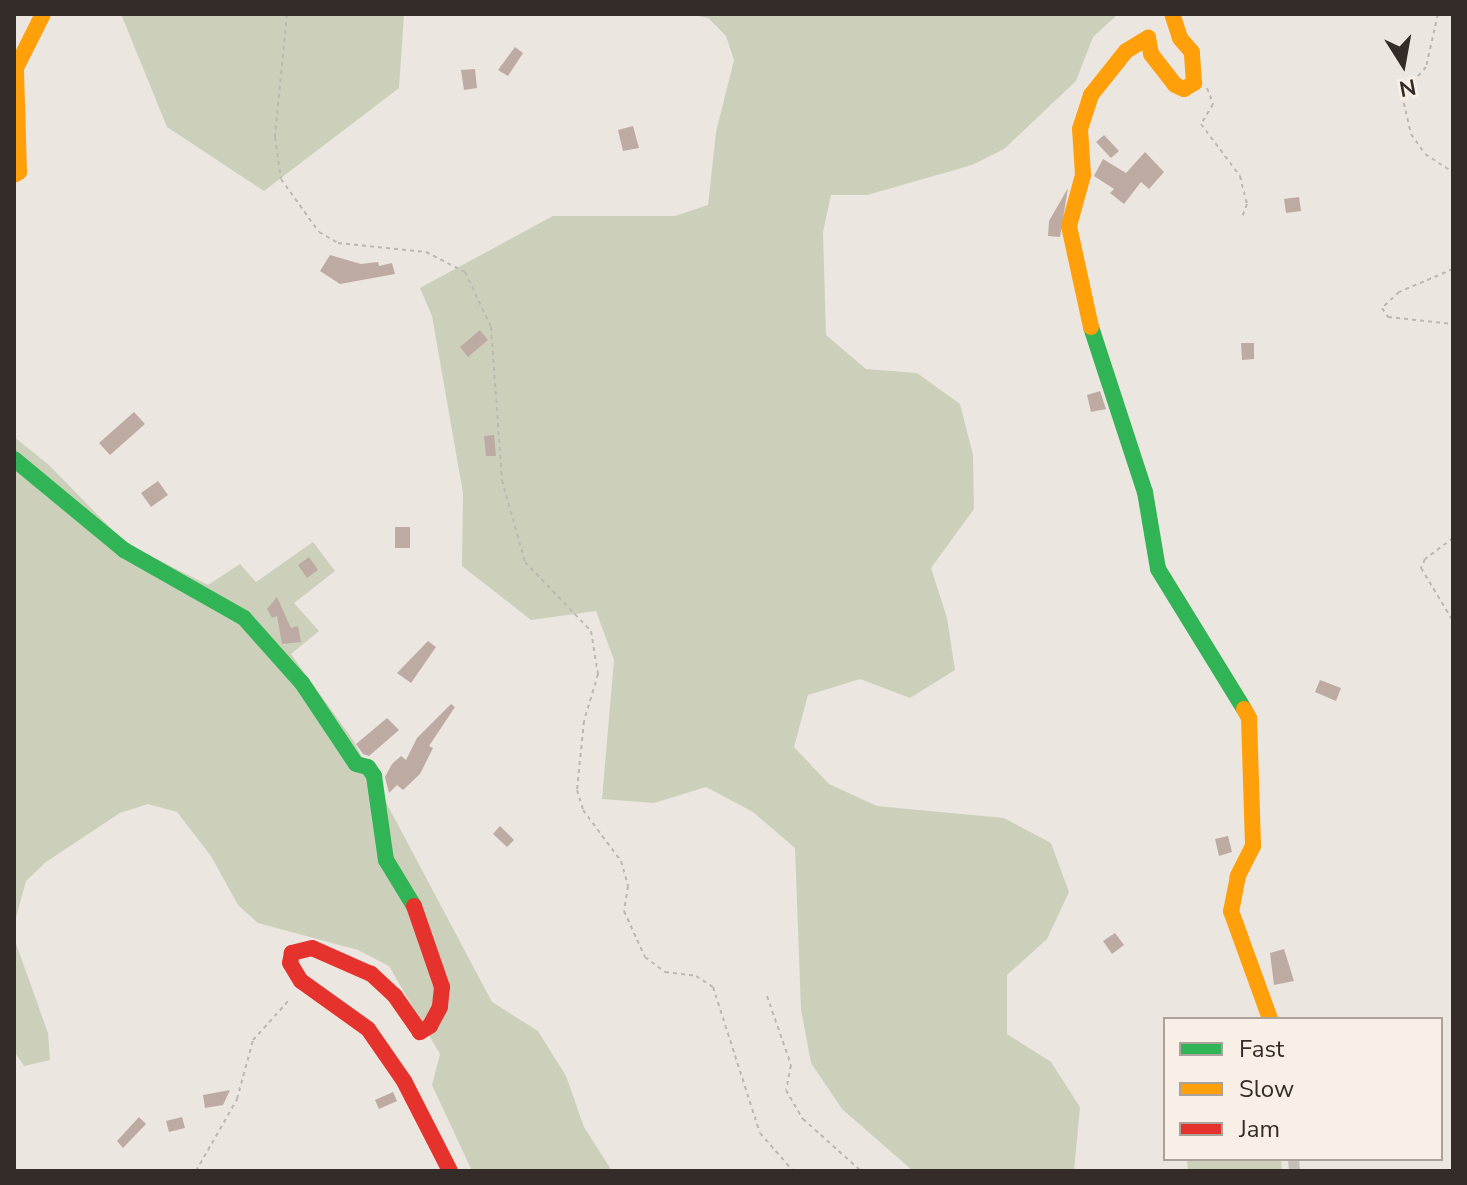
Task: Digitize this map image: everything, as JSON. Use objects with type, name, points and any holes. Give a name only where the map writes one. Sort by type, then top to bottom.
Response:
[{"type":"street","points":[[14,175],[19,172],[16,68],[43,14]]},
{"type":"street","points":[[1172,14],[1197,71],[1194,83],[1184,89],[1156,62],[1148,38],[1126,51],[1091,95],[1080,129],[1083,175],[1069,226],[1088,318],[1145,492],[1158,569],[1249,718],[1253,846],[1238,876],[1231,911],[1269,1017]]},
{"type":"street","points":[[14,459],[124,550],[192,584],[244,618],[302,683],[356,764],[368,767],[374,776],[386,860],[423,920],[442,987],[440,1007],[420,1032],[395,996],[371,974],[312,948],[292,953],[290,963],[301,981],[368,1029],[404,1081],[450,1171]]},
{"type":"path","points":[[287,14],[275,137],[281,179],[319,232],[338,243],[426,252],[465,272],[491,327],[502,480],[525,562],[591,631],[598,674],[584,721],[577,790],[583,810],[621,861],[628,886],[624,911],[645,957],[665,972],[696,976],[713,987],[760,1133],[793,1171]]},
{"type":"path","points":[[1438,14],[1426,67],[1402,95],[1411,134],[1425,154],[1453,172]]},
{"type":"path","points":[[1197,71],[1213,104],[1201,124],[1208,141],[1240,176],[1247,204],[1242,217]]},
{"type":"path","points":[[1453,269],[1399,292],[1382,308],[1388,317],[1453,324]]},
{"type":"path","points":[[1453,538],[1421,568],[1453,621]]},
{"type":"path","points":[[767,996],[791,1065],[786,1090],[803,1119],[861,1171]]},
{"type":"path","points":[[196,1171],[237,1099],[253,1040],[290,999]]},
{"type":"green space","points":[[121,14],[404,14],[399,88],[264,191],[167,127]]},
{"type":"green space","points":[[688,14],[1118,14],[1093,37],[1076,81],[1004,149],[972,165],[867,195],[831,195],[823,232],[826,335],[866,369],[917,373],[960,404],[973,455],[974,509],[931,568],[947,618],[955,670],[910,698],[860,679],[808,695],[794,747],[829,784],[877,806],[1004,818],[1051,843],[1069,892],[1047,939],[1007,975],[1007,1034],[1051,1062],[1080,1107],[1074,1171],[913,1171],[842,1109],[811,1063],[801,1010],[795,848],[753,812],[706,787],[654,803],[602,799],[614,660],[596,611],[531,620],[462,566],[463,493],[432,316],[420,288],[553,216],[675,216],[708,205],[716,132],[734,60],[726,36],[708,18]]},
{"type":"green space","points":[[14,437],[49,465],[125,543],[208,585],[240,564],[256,582],[313,542],[335,571],[294,603],[319,631],[291,654],[353,740],[492,1002],[538,1031],[566,1076],[584,1127],[612,1171],[472,1171],[432,1085],[440,1054],[389,966],[358,950],[258,923],[238,905],[211,856],[177,812],[148,804],[120,813],[46,862],[26,881],[14,925]]},
{"type":"green space","points":[[14,938],[48,1033],[50,1060],[24,1066],[14,1051]]},
{"type":"green space","points":[[1187,1161],[1281,1161],[1282,1171],[1188,1171]]},
{"type":"building","points":[[515,47],[523,53],[508,76],[498,70]]},
{"type":"building","points":[[475,69],[477,88],[464,90],[461,70]]},
{"type":"building","points":[[633,126],[639,148],[623,151],[618,130]]},
{"type":"building","points":[[1104,135],[1119,151],[1111,158],[1096,142]]},
{"type":"building","points":[[1145,152],[1164,172],[1149,189],[1141,182],[1124,204],[1110,193],[1114,189],[1094,176],[1103,159],[1126,173]]},
{"type":"building","points":[[1068,188],[1060,237],[1048,236],[1049,221]]},
{"type":"building","points":[[1299,197],[1301,211],[1286,213],[1284,199]]},
{"type":"building","points":[[330,255],[361,264],[378,262],[379,266],[392,263],[395,274],[340,284],[320,271]]},
{"type":"building","points":[[480,330],[488,340],[468,357],[460,347]]},
{"type":"building","points":[[1241,343],[1254,343],[1254,359],[1242,360]]},
{"type":"building","points":[[1100,391],[1106,409],[1091,412],[1087,395]]},
{"type":"building","points":[[134,412],[145,424],[110,455],[99,443]]},
{"type":"building","points":[[494,435],[496,456],[486,456],[484,436]]},
{"type":"building","points":[[158,481],[168,495],[151,507],[141,493]]},
{"type":"building","points":[[395,527],[410,527],[410,548],[395,548]]},
{"type":"building","points":[[309,557],[318,570],[307,578],[298,565]]},
{"type":"building","points":[[277,597],[291,628],[298,626],[301,642],[282,644],[277,616],[272,618],[267,609]]},
{"type":"building","points":[[428,641],[436,647],[411,683],[397,673]]},
{"type":"building","points":[[1320,680],[1341,688],[1336,701],[1315,692]]},
{"type":"building","points":[[451,704],[455,707],[429,746],[433,748],[420,774],[403,790],[397,785],[389,793],[385,777],[392,764],[401,756],[406,760],[417,738]]},
{"type":"building","points":[[387,718],[399,730],[369,756],[363,754],[356,744]]},
{"type":"building","points":[[500,826],[514,840],[507,847],[493,834]]},
{"type":"building","points":[[1228,836],[1232,852],[1219,856],[1215,839]]},
{"type":"building","points":[[1115,933],[1124,945],[1112,954],[1103,941]]},
{"type":"building","points":[[1284,949],[1294,981],[1274,985],[1270,953]]},
{"type":"building","points":[[230,1090],[223,1105],[205,1108],[203,1095]]},
{"type":"building","points":[[393,1092],[397,1101],[379,1109],[375,1100]]},
{"type":"building","points":[[139,1117],[146,1124],[123,1148],[117,1141]]},
{"type":"building","points":[[182,1117],[185,1128],[169,1132],[166,1121]]},
{"type":"traffic: fast","points":[[1091,327],[1145,492],[1158,569],[1244,709]]},
{"type":"traffic: fast","points":[[14,459],[124,550],[244,618],[302,683],[356,764],[368,767],[374,776],[386,860],[414,906]]},
{"type":"traffic: slow","points":[[14,175],[19,172],[16,68],[43,14]]},
{"type":"traffic: slow","points":[[1091,327],[1069,226],[1083,175],[1080,129],[1091,95],[1126,51],[1148,38],[1151,54],[1175,85],[1184,89],[1194,83],[1192,52],[1180,38],[1172,14]]},
{"type":"traffic: slow","points":[[1244,709],[1249,718],[1253,846],[1238,876],[1231,911],[1269,1017]]},
{"type":"traffic: jam","points":[[414,906],[442,987],[440,1007],[430,1026],[420,1032],[395,996],[371,974],[312,948],[292,953],[290,963],[301,981],[368,1029],[404,1081],[450,1171]]}]
